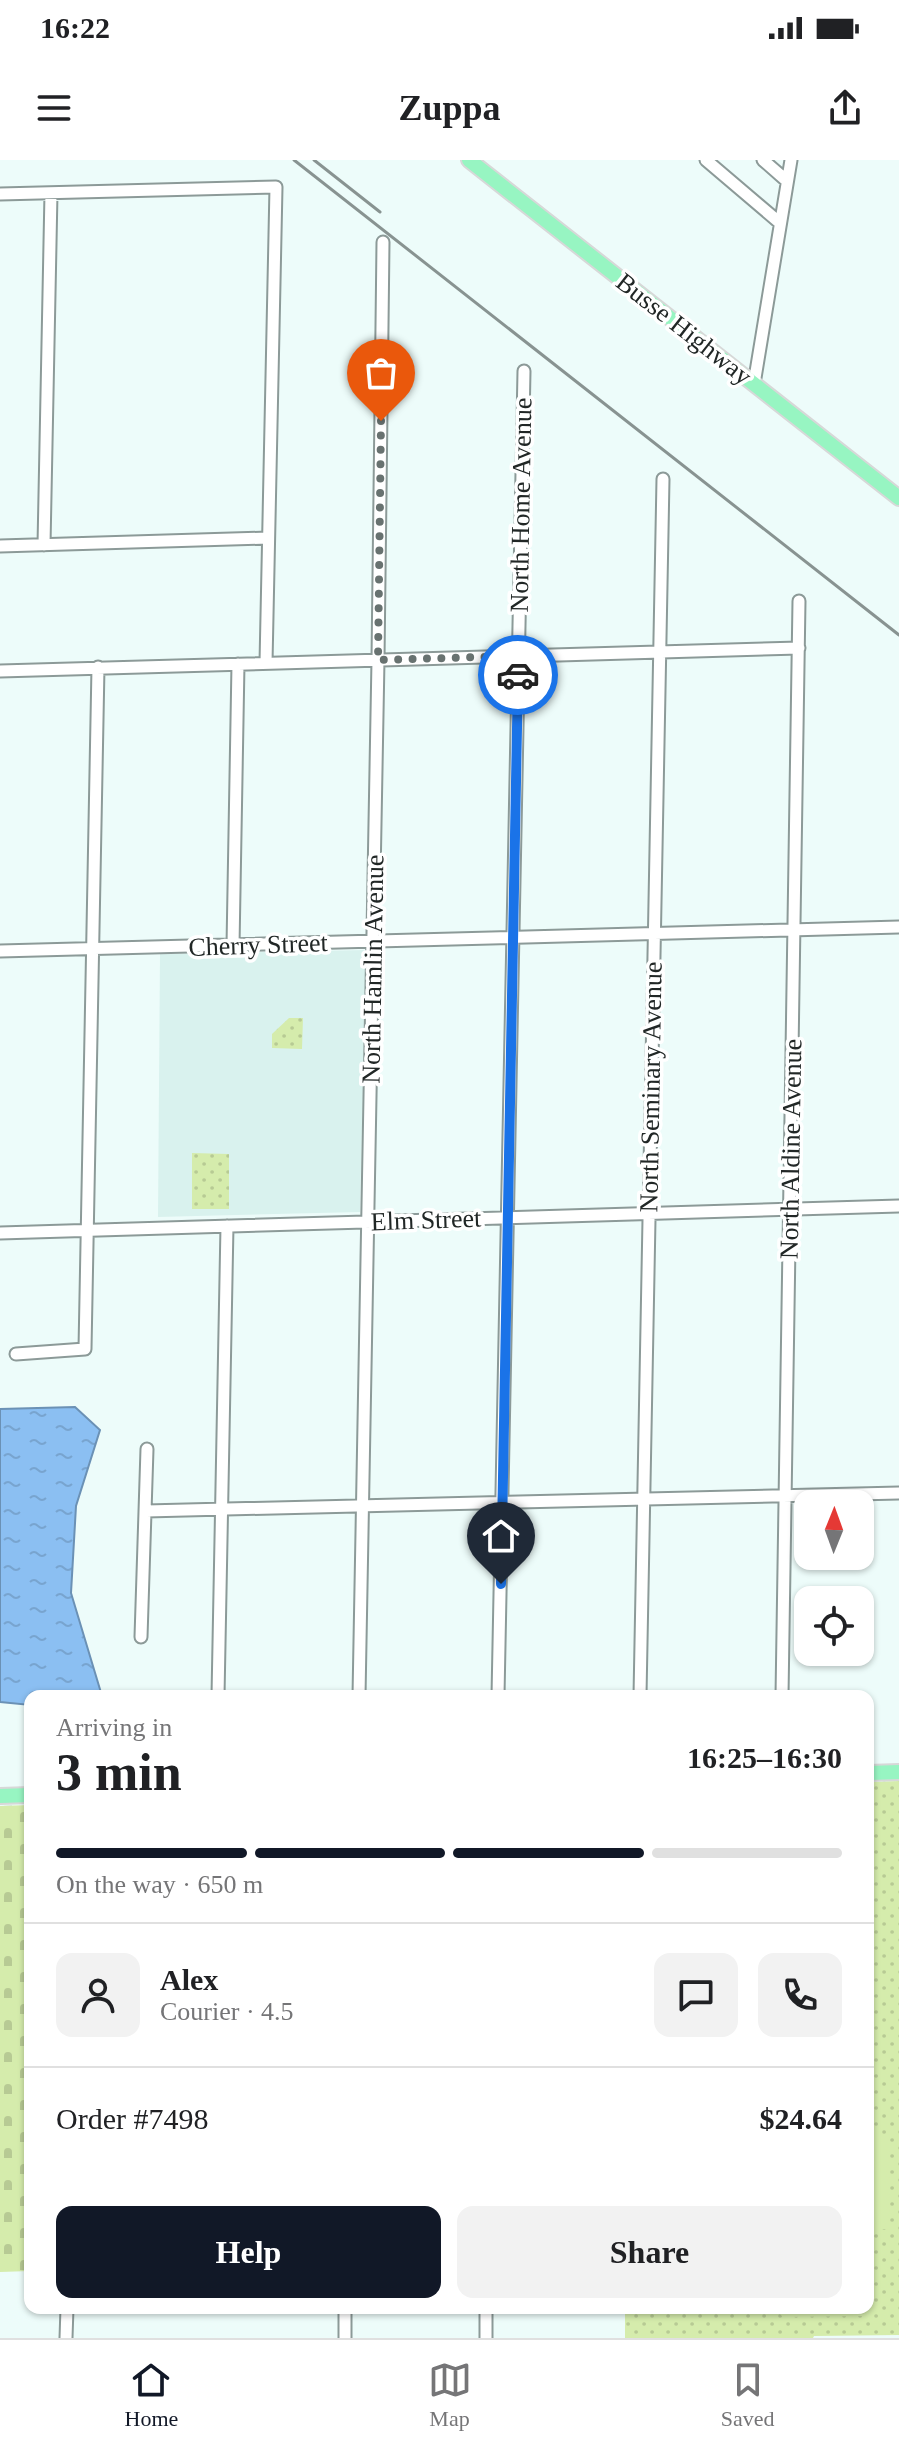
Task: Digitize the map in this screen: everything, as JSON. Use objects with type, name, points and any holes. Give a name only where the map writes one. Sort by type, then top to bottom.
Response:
[{"type":"main road","name":"Busse Highway","points":[[478,163],[899,498]]},
{"type":"main road","points":[[874,1773],[899,1772]]},
{"type":"main road","points":[[0,1796],[24,1795]]},
{"type":"street","points":[[706,160],[780,223]]},
{"type":"street","points":[[763,160],[787,181]]},
{"type":"street","points":[[754,384],[791,160]]},
{"type":"street","points":[[0,194],[276,187],[266,663]]},
{"type":"street","points":[[44,545],[51,193]]},
{"type":"street","name":"North Hamlin Avenue","points":[[359,1690],[374,942],[383,242]]},
{"type":"street","name":"North Home Avenue","points":[[498,1690],[524,371]]},
{"type":"street","name":"North Seminary Avenue","points":[[640,1690],[663,479]]},
{"type":"street","points":[[0,546],[268,538]]},
{"type":"street","name":"North Aldine Avenue","points":[[782,1690],[799,601]]},
{"type":"street","points":[[0,671],[799,648]]},
{"type":"street","points":[[233,946],[238,664]]},
{"type":"street","points":[[16,1354],[85,1349],[98,667]]},
{"type":"street","name":"Cherry Street","points":[[0,951],[899,927]]},
{"type":"street","name":"Elm Street","points":[[0,1233],[899,1206]]},
{"type":"street","points":[[218,1690],[227,1226]]},
{"type":"street","points":[[141,1637],[147,1449]]},
{"type":"street","points":[[146,1511],[899,1493]]},
{"type":"street","points":[[66,2338],[67,2314]]},
{"type":"street","points":[[345,2314],[345,2338]]},
{"type":"street","points":[[486,2314],[486,2338]]},
{"type":"shaded area","points":[[366,950],[360,1212],[158,1217],[160,954]]},
{"type":"green space","points":[[289,1018],[303,1018],[302,1049],[272,1048],[272,1034]]},
{"type":"green space","points":[[192,1153],[229,1154],[229,1209],[192,1209]]},
{"type":"green space","points":[[899,1781],[899,2335],[625,2338],[625,2314],[874,2314],[874,1782]]},
{"type":"green space","points":[[24,1805],[24,2271],[0,2272],[0,1806]]},
{"type":"green space","points":[[874,2132],[879,2132],[890,2143],[889,2229],[874,2229]]},
{"type":"green space","points":[[780,2314],[870,2316],[783,2317]]},
{"type":"water","points":[[75,1407],[100,1430],[76,1506],[71,1593],[100,1690],[24,1690],[24,1704],[0,1702],[0,1409]]},
{"type":"railway","points":[[294,160],[899,635]]},
{"type":"railway","points":[[314,160],[380,212]]},
{"type":"way so far","points":[[381,421],[378,660],[518,656],[518,675]]},
{"type":"route","points":[[501,1584],[518,675]]}]
